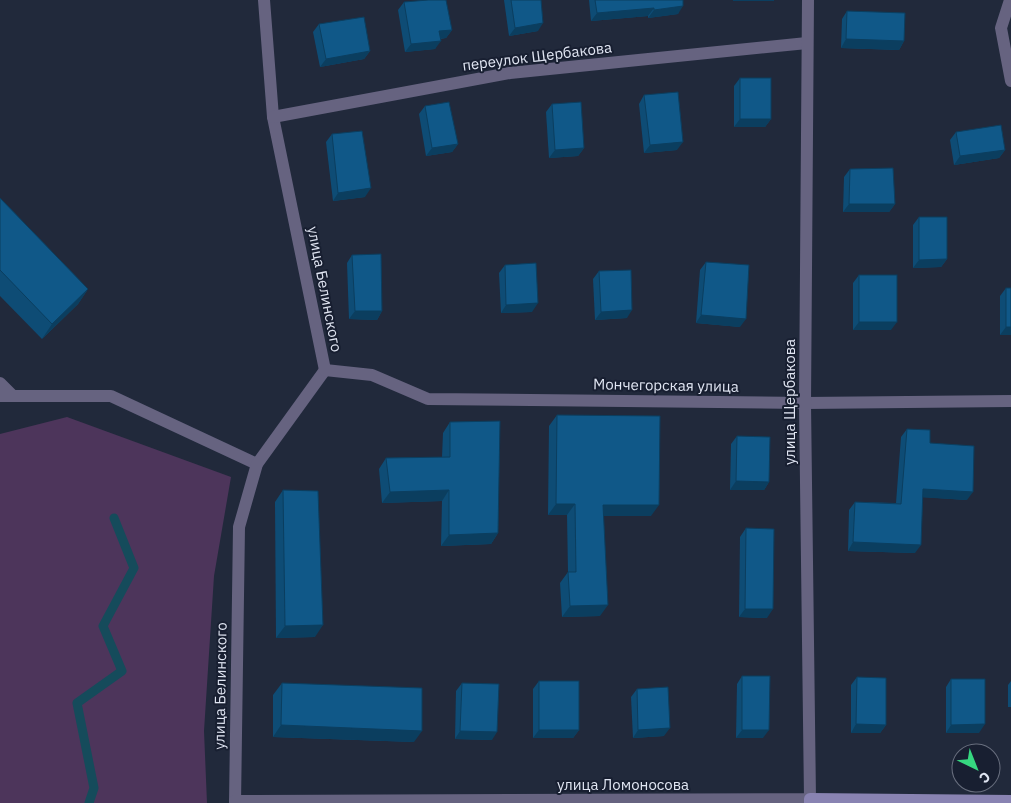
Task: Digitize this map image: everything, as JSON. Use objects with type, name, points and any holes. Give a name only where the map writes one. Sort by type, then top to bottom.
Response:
[{"type":"street","name":"улица Белинского","points":[[235,802],[239,527],[257,464],[325,370],[273,117],[264,0]]},
{"type":"street","name":"улица Щербакова","points":[[808,0],[805,403],[810,801]]},
{"type":"street","points":[[1010,0],[1001,28],[1011,82]]},
{"type":"street","name":"переулок Щербакова","points":[[273,117],[510,72],[807,43]]},
{"type":"street","name":"Мончегорская улица","points":[[325,370],[372,375],[428,399],[805,403],[1011,402]]},
{"type":"street","points":[[0,383],[6,396],[111,396],[257,464]]},
{"type":"street","name":"улица Ломоносова","points":[[235,802],[1011,801]]},
{"type":"shaded area","points":[[67,417],[231,477],[214,576],[204,731],[207,803],[0,803],[0,434]]},
{"type":"building","points":[[446,0],[452,30],[439,31],[441,41],[411,44],[404,2]]},
{"type":"building","points":[[511,0],[541,0],[543,23],[515,28]]},
{"type":"building","points":[[595,0],[683,0],[683,6],[654,10],[654,8],[597,13]]},
{"type":"building","points":[[847,11],[905,13],[904,41],[846,39]]},
{"type":"building","points":[[364,17],[370,51],[326,59],[319,24]]},
{"type":"building","points":[[740,78],[771,78],[771,119],[740,119]]},
{"type":"building","points":[[678,92],[683,142],[650,145],[644,95]]},
{"type":"building","points":[[449,102],[458,144],[432,148],[425,106]]},
{"type":"building","points":[[581,102],[584,148],[555,150],[552,104]]},
{"type":"building","points":[[1001,125],[1005,150],[960,156],[956,132]]},
{"type":"building","points":[[362,131],[371,188],[338,193],[332,134]]},
{"type":"building","points":[[893,168],[895,204],[849,204],[850,169]]},
{"type":"building","points":[[0,198],[88,289],[52,324],[0,270]]},
{"type":"building","points":[[919,217],[947,217],[947,259],[919,260]]},
{"type":"building","points":[[381,254],[382,311],[355,311],[352,255]]},
{"type":"building","points":[[706,262],[749,265],[746,319],[701,315]]},
{"type":"building","points":[[536,263],[538,303],[506,305],[505,265]]},
{"type":"building","points":[[631,270],[632,310],[601,312],[599,271]]},
{"type":"building","points":[[859,275],[897,275],[897,322],[859,322]]},
{"type":"building","points":[[1006,288],[1011,288],[1011,327],[1006,327]]},
{"type":"building","points":[[557,415],[660,416],[659,505],[603,505],[608,605],[570,606],[568,572],[576,572],[575,504],[556,504]]},
{"type":"building","points":[[500,421],[498,533],[449,535],[449,490],[390,492],[386,458],[450,457],[450,422]]},
{"type":"building","points":[[907,429],[930,430],[930,443],[974,446],[973,492],[923,489],[921,545],[853,542],[855,502],[901,504]]},
{"type":"building","points":[[737,436],[770,437],[769,482],[736,481]]},
{"type":"building","points":[[283,490],[318,491],[323,625],[285,626]]},
{"type":"building","points":[[746,528],[774,529],[773,609],[745,609]]},
{"type":"building","points":[[742,676],[770,676],[769,730],[742,730]]},
{"type":"building","points":[[857,677],[886,678],[886,725],[856,724]]},
{"type":"building","points":[[951,679],[985,679],[985,724],[951,725]]},
{"type":"building","points":[[539,681],[579,681],[579,730],[539,730]]},
{"type":"building","points":[[282,683],[422,688],[422,731],[281,725]]},
{"type":"building","points":[[462,683],[499,684],[497,732],[460,731]]},
{"type":"building","points":[[668,687],[670,728],[638,730],[637,689]]},
{"type":"waterway","points":[[89,803],[94,788],[77,703],[122,671],[103,626],[134,568],[114,518]]}]
